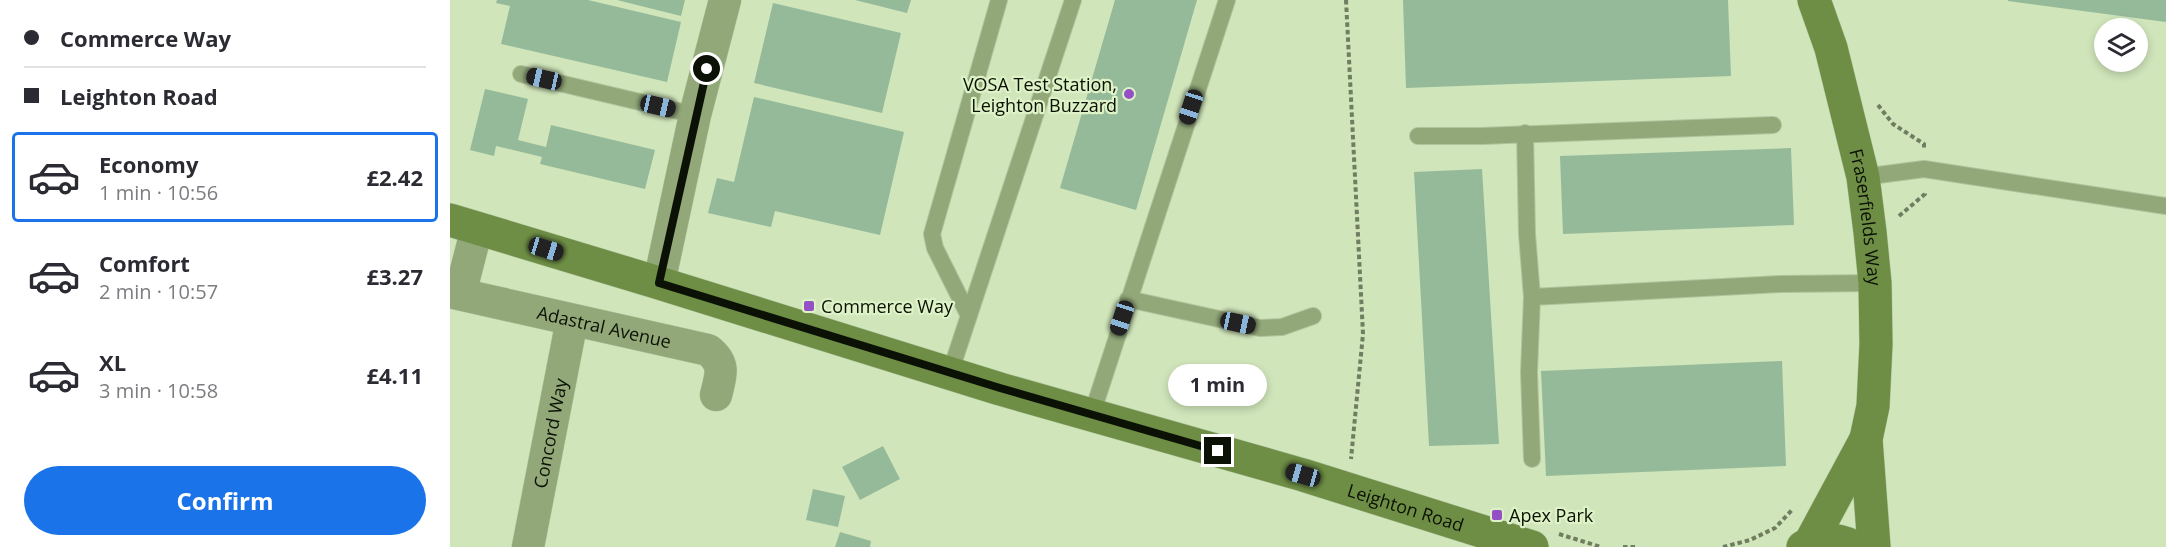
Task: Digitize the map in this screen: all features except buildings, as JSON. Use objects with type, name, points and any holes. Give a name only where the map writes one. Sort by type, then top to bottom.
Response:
[{"type":"street","points":[[659,283],[695,115],[725,0]]},
{"type":"street","name":"Fraserfields Way","points":[[1814,0],[1831,48],[1863,177],[1875,283],[1876,344],[1873,406],[1866,439],[1874,547]]},
{"type":"street","points":[[455,293],[464,224]]},
{"type":"street","name":"Leighton Road","points":[[464,224],[950,373],[1303,475],[1532,547]]},
{"type":"street","name":"Adastral Avenue","points":[[455,293],[708,350],[718,357],[722,371],[716,395]]},
{"type":"street","name":"Concord Way","points":[[528,547],[572,320]]},
{"type":"street","name":"Fraserfields Way","points":[[1806,545],[1866,439]]},
{"type":"street","points":[[1806,545],[1825,539],[1855,547]]},
{"type":"lane","points":[[969,316],[935,248],[932,234],[999,0]]},
{"type":"lane","points":[[950,373],[1073,0]]},
{"type":"lane","points":[[1092,414],[1227,0]]},
{"type":"lane","points":[[521,74],[695,115]]},
{"type":"lane","points":[[1418,136],[1773,125]]},
{"type":"lane","points":[[1525,133],[1527,234],[1532,297],[1529,372],[1532,459]]},
{"type":"lane","points":[[1863,177],[1924,169],[2166,206]]},
{"type":"lane","points":[[1532,297],[1781,284],[1875,283]]},
{"type":"lane","points":[[1128,299],[1260,328],[1282,327],[1313,316]]},
{"type":"path","points":[[1346,0],[1363,334],[1350,465]]},
{"type":"path","points":[[1876,102],[1893,124],[1924,144],[1925,195],[1895,219]]},
{"type":"path","points":[[1623,547],[1635,547]]},
{"type":"place","name":"VOSA Test Station, Leighton Buzzard","points":[[1129,94]]},
{"type":"place","name":"Commerce Way","points":[[809,306]]},
{"type":"place","name":"Apex Park","points":[[1497,515]]},
{"type":"route","points":[[707,69],[659,283],[1000,388],[1218,451]]}]
